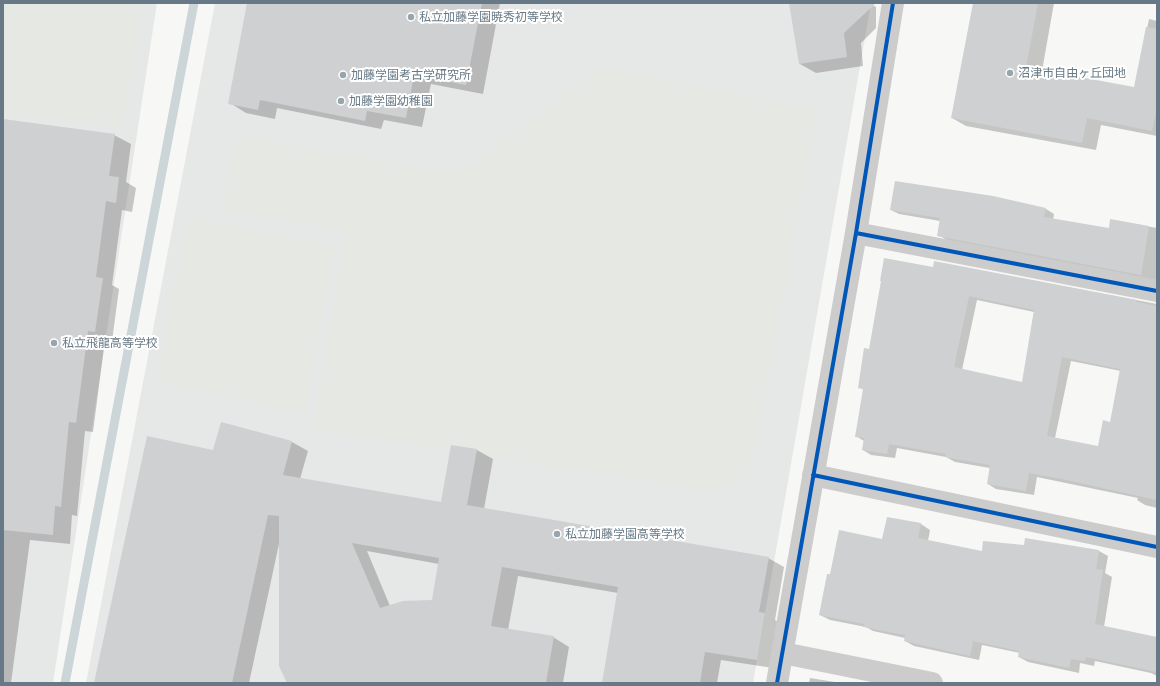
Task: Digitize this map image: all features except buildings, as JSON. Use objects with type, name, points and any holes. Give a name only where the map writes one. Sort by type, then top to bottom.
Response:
[{"type":"street","points":[[777,683],[856,233],[893,3]]},
{"type":"street","points":[[856,233],[1157,291]]},
{"type":"street","points":[[813,475],[1157,547]]},
{"type":"street","points":[[783,653],[932,683]]},
{"type":"shaded area","name":"私立飛龍高等学校","points":[[3,3],[157,3],[53,683],[3,683]]},
{"type":"shaded area","points":[[3,3],[142,3],[123,127],[3,115]]},
{"type":"shaded area","points":[[215,3],[871,3],[753,683],[86,683]]},
{"type":"shaded area","points":[[601,66],[818,109],[750,476],[706,491],[312,429],[344,232],[221,209],[235,135],[458,173]]},
{"type":"shaded area","points":[[188,216],[336,245],[304,414],[156,381]]},
{"type":"waterway","points":[[65,683],[194,3]]},
{"type":"cycle path","points":[[777,683],[856,233],[893,3]]},
{"type":"cycle path","points":[[856,233],[1157,291]]},
{"type":"cycle path","points":[[813,475],[1157,547]]},
{"type":"place","name":"私立加藤学園暁秀初等学校","points":[[411,17]]},
{"type":"place","name":"沼津市自由ヶ丘団地","points":[[1010,73]]},
{"type":"place","name":"加藤学園考古学研究所","points":[[343,75]]},
{"type":"place","name":"加藤学園幼稚園","points":[[341,101]]},
{"type":"place","name":"私立飛龍高等学校","points":[[54,343]]},
{"type":"place","name":"私立加藤学園高等学校","points":[[557,534]]}]
